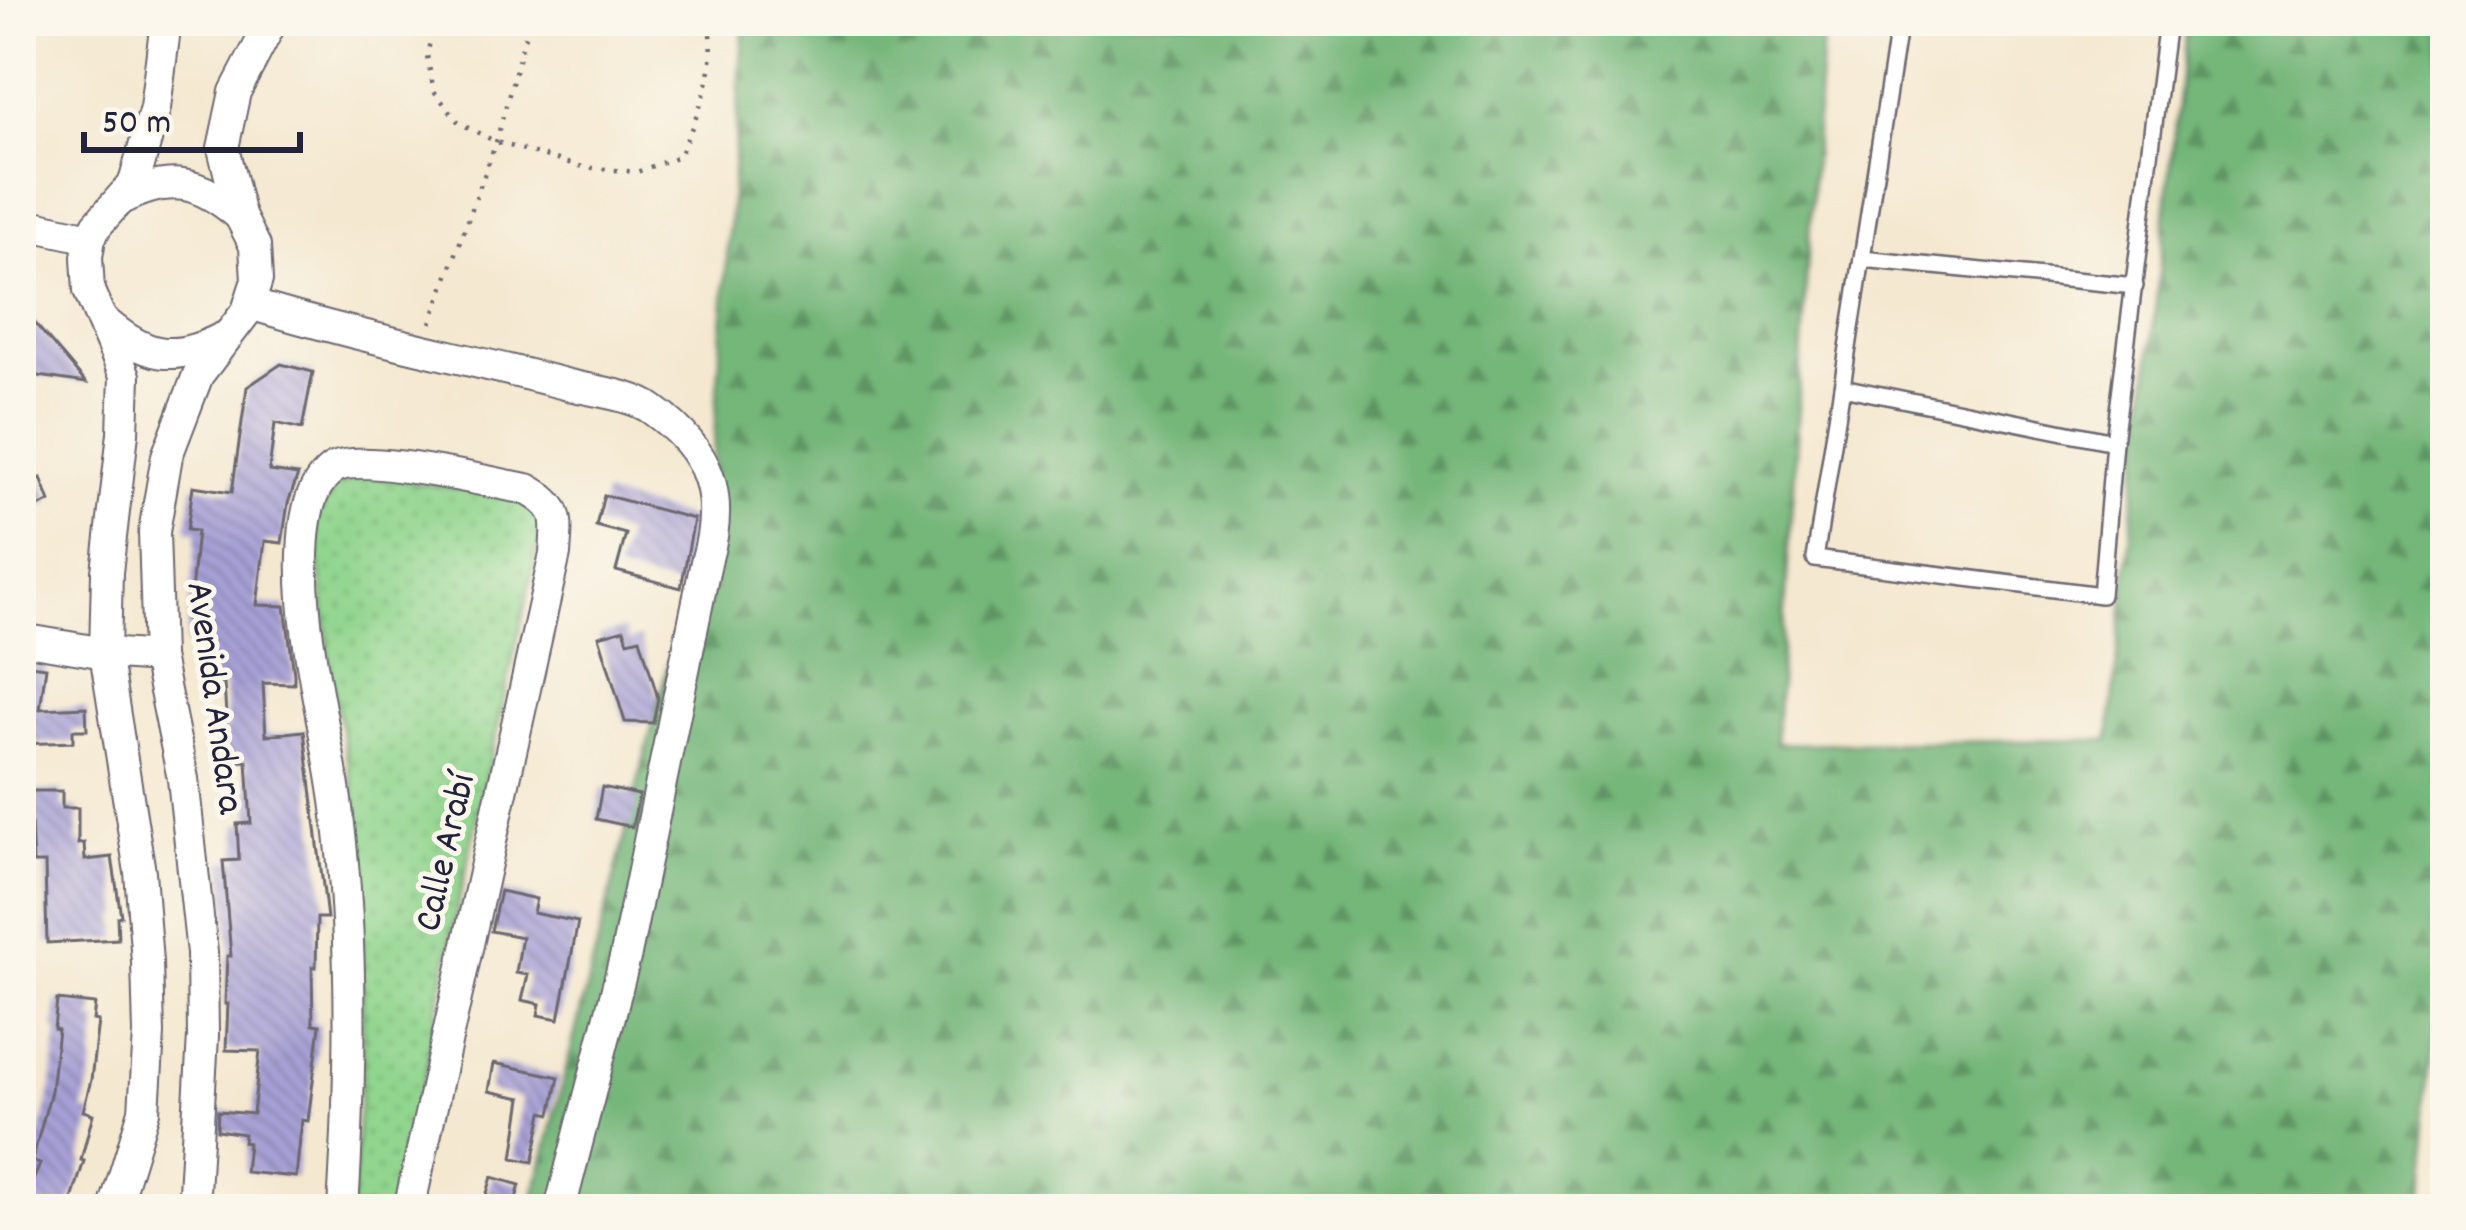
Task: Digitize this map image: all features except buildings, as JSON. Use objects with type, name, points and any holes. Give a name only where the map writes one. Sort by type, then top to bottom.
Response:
[{"type":"street","points":[[114,1209],[144,1111],[149,1034],[140,872],[105,653],[106,572],[125,376],[89,291],[86,257],[90,238],[134,183],[155,108],[166,21]]},
{"type":"street","points":[[272,21],[236,92],[223,148],[240,216],[255,246],[257,280],[250,304],[650,406],[696,448],[716,496],[716,529],[626,954],[560,1209]]},
{"type":"street","points":[[119,200],[149,185],[182,183],[214,194],[240,216]]},
{"type":"street","points":[[21,223],[90,238]]},
{"type":"street","name":"Avenida Andara","points":[[193,1209],[203,1036],[202,953],[183,779],[158,657],[154,532],[167,456],[198,375],[250,304]]},
{"type":"street","points":[[104,321],[129,343],[161,354],[195,352],[224,337]]},
{"type":"street","name":"Calle Arabí","points":[[343,1209],[349,977],[338,818],[307,613],[303,553],[311,494],[333,467],[361,461],[527,489],[546,500],[557,514],[555,554],[409,1209]]},
{"type":"street","points":[[21,639],[158,657]]},
{"type":"lane","points":[[1899,21],[1814,559],[2101,595],[2114,442],[2167,21]]},
{"type":"lane","points":[[1862,259],[2135,286]]},
{"type":"lane","points":[[1841,387],[2114,442]]},
{"type":"path","points":[[434,21],[428,56],[434,91],[459,123],[496,142],[584,167],[637,172],[679,156],[706,95],[714,46],[709,21]]},
{"type":"path","points":[[421,351],[496,142],[530,21]]},
{"type":"green space","points":[[744,21],[1823,21],[1776,744],[2109,740],[2186,21],[2445,21],[2445,945],[2422,1209],[531,1209],[710,497]]},
{"type":"green space","points":[[370,476],[523,498],[538,506],[543,525],[459,899],[399,1209],[351,1209],[363,1059],[359,821],[332,680],[315,524],[335,485]]}]
